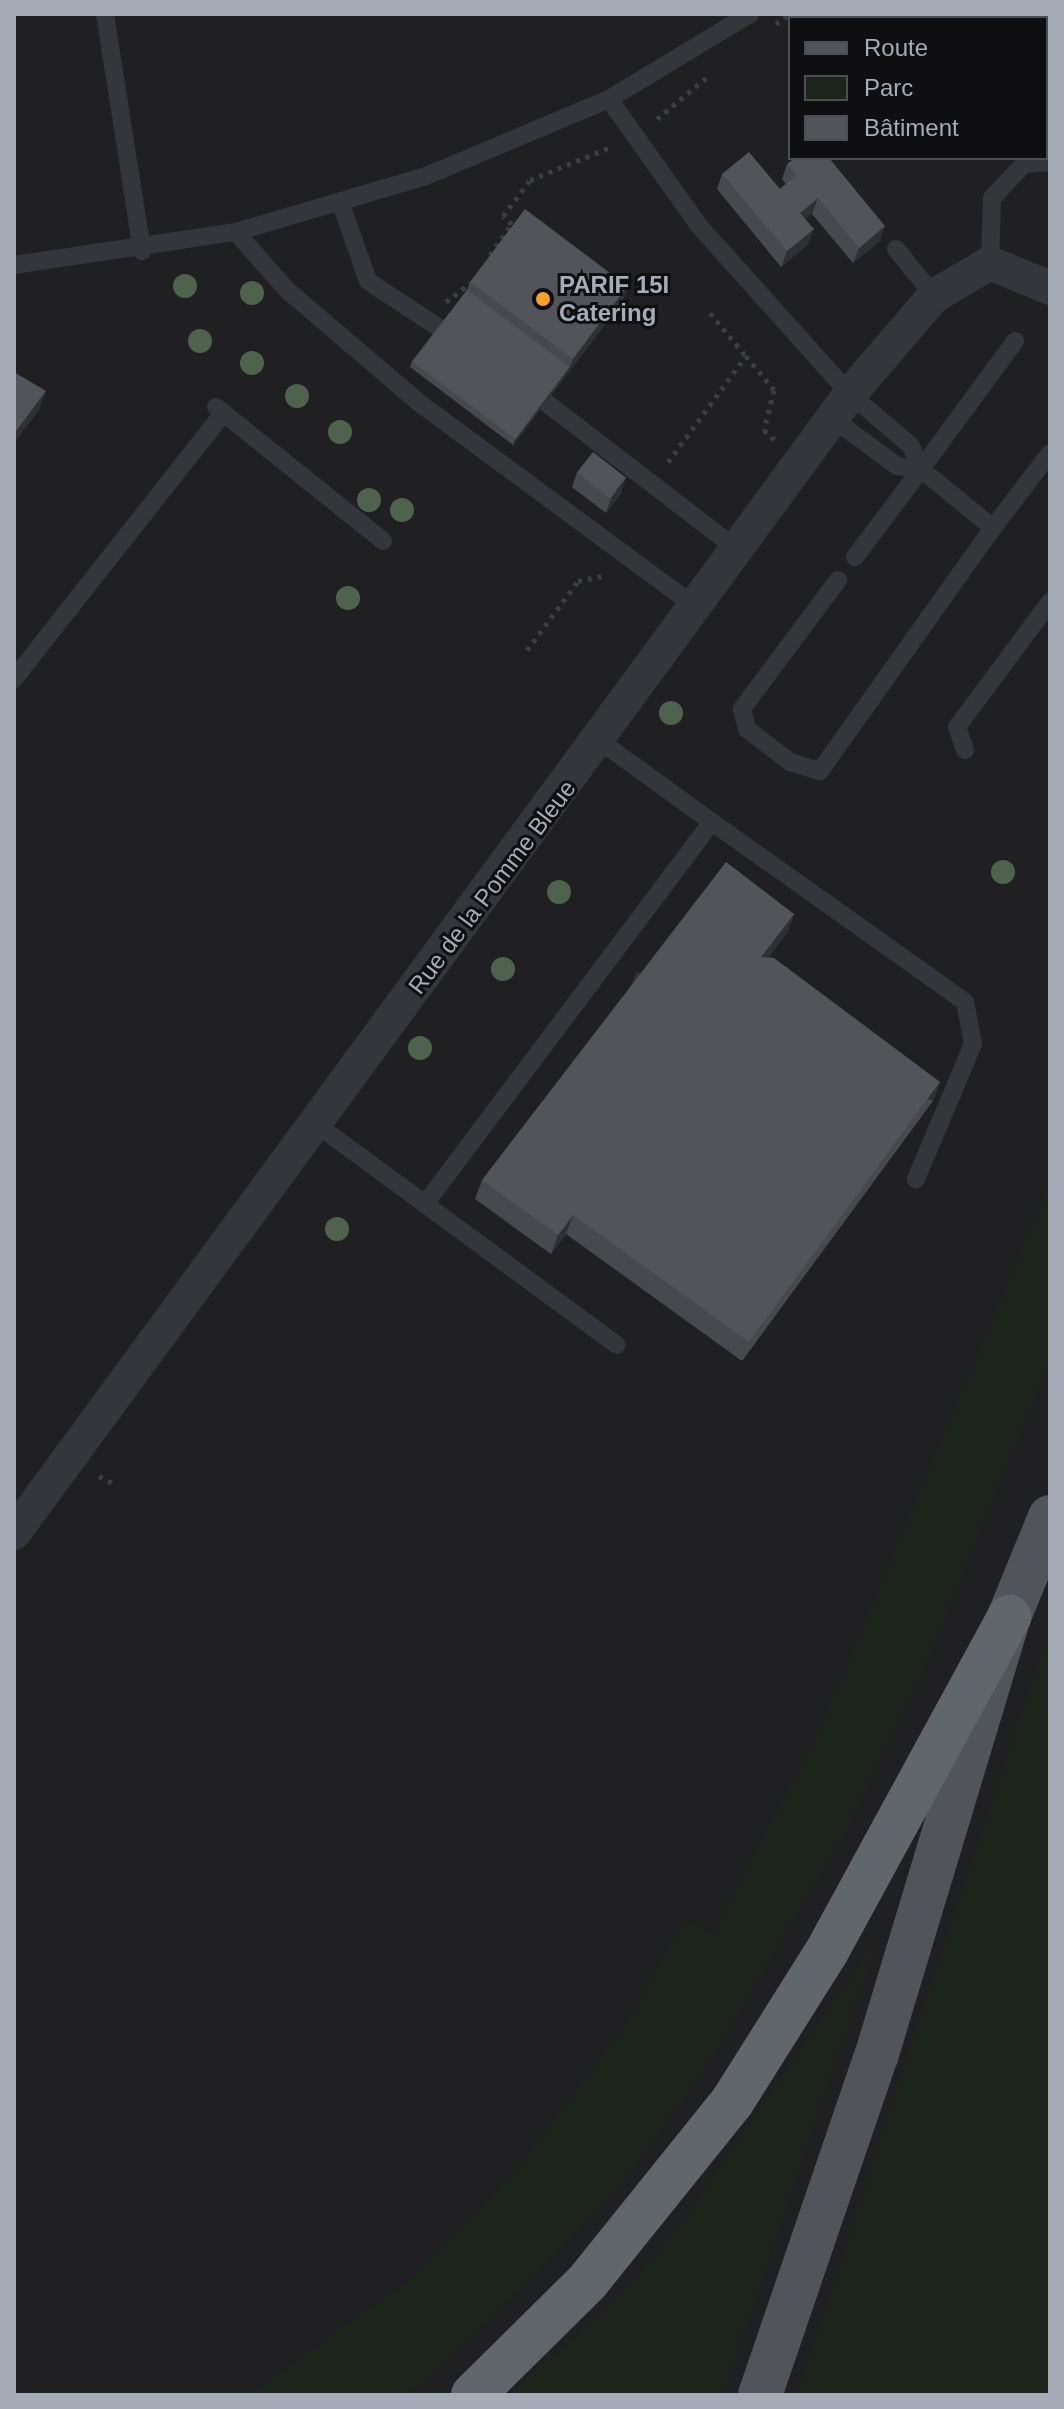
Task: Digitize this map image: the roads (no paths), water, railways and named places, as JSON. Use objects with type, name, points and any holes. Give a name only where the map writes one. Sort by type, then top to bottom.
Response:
[{"type":"highway","points":[[473,2395],[588,2281],[732,2102],[826,1953],[1009,1617]]},
{"type":"main road","points":[[760,2395],[876,2057],[1009,1617],[1050,1517]]},
{"type":"street","name":"Rue de la Pomme Bleue","points":[[14,1533],[600,741],[841,406],[934,296],[990,263]]},
{"type":"street","points":[[990,263],[1050,288]]},
{"type":"lane","points":[[105,14],[142,251]]},
{"type":"lane","points":[[14,265],[142,251],[236,232],[341,204],[609,99],[750,14]]},
{"type":"lane","points":[[609,99],[630,136],[841,406],[897,466],[921,469]]},
{"type":"lane","points":[[990,263],[992,198],[1024,164],[1050,162]]},
{"type":"lane","points":[[341,204],[368,281],[477,352]]},
{"type":"lane","points":[[236,232],[287,290],[418,402],[695,606]]},
{"type":"lane","points":[[896,249],[934,296]]},
{"type":"lane","points":[[855,557],[1015,341]]},
{"type":"lane","points":[[512,377],[737,549]]},
{"type":"lane","points":[[841,406],[911,446],[921,469],[993,528]]},
{"type":"lane","points":[[14,679],[219,410],[383,541]]},
{"type":"lane","points":[[838,580],[742,709],[747,729],[790,762],[820,771],[1050,453]]},
{"type":"lane","points":[[965,750],[957,727],[1050,602]]},
{"type":"lane","points":[[600,741],[965,1002],[973,1044],[916,1179]]},
{"type":"lane","points":[[425,1204],[712,822]]},
{"type":"lane","points":[[316,1124],[617,1345]]},
{"type":"place","name":"PARIF 15I Catering","points":[[543,299]]}]
